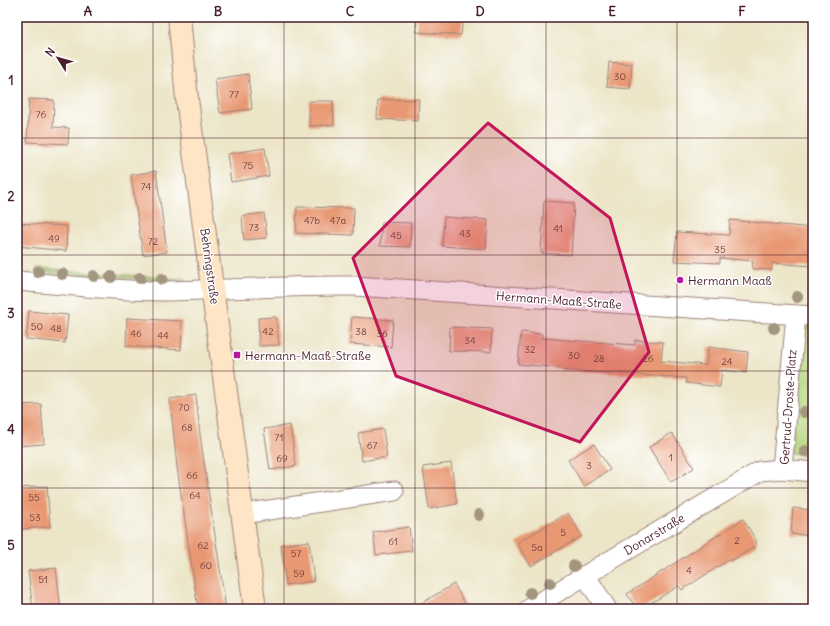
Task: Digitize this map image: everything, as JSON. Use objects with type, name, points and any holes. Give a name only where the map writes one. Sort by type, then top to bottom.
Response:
[{"type":"street","name":"Behringstraße","points":[[179,17],[187,99],[255,609]]},
{"type":"street","name":"Hermann-Maaß-Straße","points":[[17,281],[162,291],[308,286],[355,286],[804,316]]},
{"type":"street","name":"Gertrud-Droste-Platz","points":[[804,316],[782,469],[813,472]]},
{"type":"street","name":"Donarstraße","points":[[529,609],[760,471],[782,469]]},
{"type":"street","points":[[243,514],[394,491]]},
{"type":"street","points":[[585,575],[607,609]]},
{"type":"highlighted area","points":[[488,123],[610,218],[649,352],[580,442],[396,376],[353,258]]},
{"type":"green space","points":[[36,269],[186,279],[185,282],[36,272]]},
{"type":"green space","points":[[802,325],[813,326],[813,455],[791,453]]},
{"type":"building","points":[[417,17],[463,17],[461,35],[416,32]]},
{"type":"building","points":[[609,62],[632,64],[630,89],[607,87]]},
{"type":"building","points":[[248,74],[252,109],[220,113],[215,79]]},
{"type":"building","points":[[29,99],[54,100],[53,127],[69,128],[68,144],[27,142]]},
{"type":"building","points":[[419,99],[418,121],[377,119],[378,100]]},
{"type":"building","points":[[309,101],[333,101],[334,125],[309,126]]},
{"type":"building","points":[[265,148],[269,176],[231,182],[227,154]]},
{"type":"building","points":[[156,171],[167,252],[143,255],[131,175]]},
{"type":"building","points":[[544,201],[574,203],[571,255],[541,253]]},
{"type":"building","points":[[297,207],[354,208],[353,235],[296,233]]},
{"type":"building","points":[[264,213],[267,238],[244,240],[242,216]]},
{"type":"building","points":[[444,217],[488,220],[486,249],[442,246]]},
{"type":"building","points":[[730,220],[813,228],[813,266],[772,263],[772,270],[752,269],[753,261],[720,258],[720,263],[674,261],[677,232],[729,235]]},
{"type":"building","points":[[382,222],[411,223],[410,247],[380,246]]},
{"type":"building","points":[[17,223],[67,226],[66,251],[17,246]]},
{"type":"building","points":[[29,311],[68,315],[65,343],[26,339]]},
{"type":"building","points":[[276,317],[279,345],[259,346],[258,318]]},
{"type":"building","points":[[352,317],[393,320],[391,347],[350,344]]},
{"type":"building","points":[[127,318],[182,321],[181,350],[126,346]]},
{"type":"building","points":[[450,327],[492,329],[491,352],[449,351]]},
{"type":"building","points":[[521,332],[542,334],[541,338],[635,345],[635,340],[663,342],[661,361],[706,365],[708,347],[748,352],[746,373],[722,370],[720,387],[686,383],[686,378],[561,370],[561,368],[518,364]]},
{"type":"building","points":[[196,395],[200,435],[226,609],[198,609],[177,467],[170,399]]},
{"type":"building","points":[[41,404],[44,444],[17,446],[17,405]]},
{"type":"building","points":[[290,425],[296,466],[270,470],[264,429]]},
{"type":"building","points":[[383,429],[387,457],[362,461],[358,433]]},
{"type":"building","points":[[672,433],[694,468],[671,482],[649,447]]},
{"type":"building","points":[[594,444],[610,470],[584,486],[568,460]]},
{"type":"building","points":[[451,463],[457,504],[429,509],[423,467]]},
{"type":"building","points":[[47,486],[50,527],[22,529],[19,488]]},
{"type":"building","points":[[793,508],[813,510],[813,536],[791,534]]},
{"type":"building","points":[[568,513],[582,536],[531,566],[517,543]]},
{"type":"building","points":[[743,519],[756,540],[756,546],[731,561],[730,559],[682,590],[679,586],[641,609],[637,609],[627,594]]},
{"type":"building","points":[[409,527],[412,551],[376,555],[373,532]]},
{"type":"building","points":[[309,541],[314,581],[286,585],[281,545]]},
{"type":"building","points":[[56,568],[61,609],[33,609],[28,571]]},
{"type":"building","points":[[454,584],[468,609],[412,609],[447,588]]},
{"type":"place","name":"Hermann Maaß","points":[[680,280]]},
{"type":"place","name":"Hermann-Maaß-Straße","points":[[237,355]]}]
